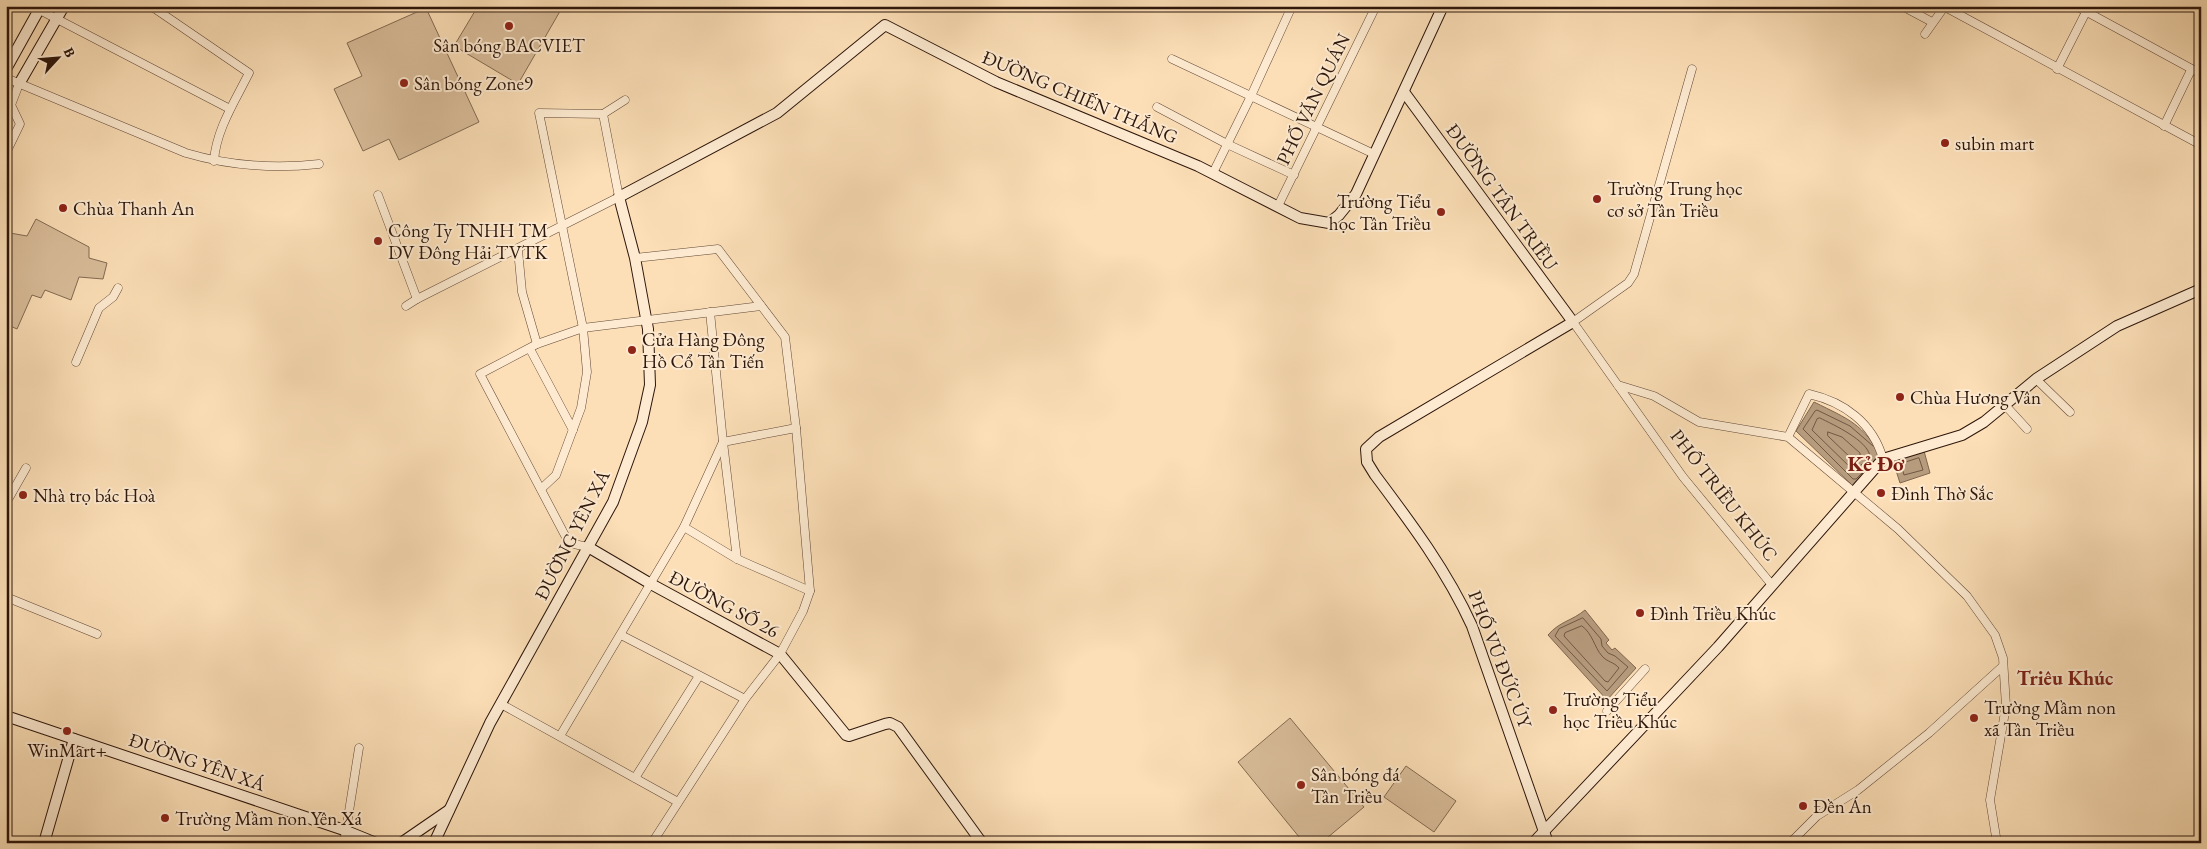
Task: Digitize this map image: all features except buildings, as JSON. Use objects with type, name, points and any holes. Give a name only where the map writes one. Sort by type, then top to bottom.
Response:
[{"type":"street","points":[[6,153],[20,124],[11,105],[19,84],[64,6]]},
{"type":"street","points":[[151,6],[249,74],[230,110],[218,140],[214,161]]},
{"type":"street","points":[[1213,173],[1292,6]]},
{"type":"street","name":"PHỐ VĂN QUÁN","points":[[1278,206],[1376,6]]},
{"type":"street","name":"ĐƯỜNG CHIẾN THẮNG","points":[[619,198],[777,113],[885,25],[996,82],[1213,173],[1300,218],[1329,223],[1356,194],[1442,6]]},
{"type":"street","points":[[1902,6],[1932,22]]},
{"type":"street","points":[[1925,34],[1945,6],[2056,69],[2201,145]]},
{"type":"street","points":[[2076,6],[2201,74]]},
{"type":"street","points":[[6,69],[37,7],[230,110]]},
{"type":"street","points":[[2056,69],[2086,12]]},
{"type":"street","points":[[1172,59],[1374,154]]},
{"type":"street","points":[[1573,322],[1628,283],[1634,274],[1692,69]]},
{"type":"street","points":[[2164,126],[2191,70]]},
{"type":"street","points":[[6,78],[186,153],[214,161],[265,166],[319,164]]},
{"type":"street","name":"ĐƯỜNG TÂN TRIỀU","points":[[1404,92],[1618,385]]},
{"type":"street","points":[[541,489],[556,475],[581,408],[587,372],[583,328],[539,114],[603,114],[625,100]]},
{"type":"street","points":[[1157,107],[1227,144],[1294,175]]},
{"type":"street","name":"ĐƯỜNG YÊN XÁ","points":[[434,843],[501,704],[612,502],[642,422],[650,386],[646,319],[635,258],[619,198],[603,114]]},
{"type":"street","points":[[378,196],[417,299]]},
{"type":"street","points":[[406,306],[619,198]]},
{"type":"street","points":[[635,258],[718,249],[785,338],[796,428],[810,591],[803,611],[780,654],[745,699],[652,843]]},
{"type":"street","points":[[518,250],[522,292],[533,347],[573,430]]},
{"type":"street","points":[[76,362],[99,308],[113,297],[118,288]]},
{"type":"street","points":[[1788,437],[1809,394],[1826,398],[1842,406],[1857,418],[1875,437],[1883,459],[1962,435],[1984,422],[2036,379],[2117,326],[2201,289]]},
{"type":"street","points":[[588,547],[569,543],[480,374],[533,347],[583,328],[761,306]]},
{"type":"street","points":[[710,312],[723,442],[738,559]]},
{"type":"street","name":"PHỐ VŨ ĐỨC ÚY","points":[[1548,843],[1472,626],[1444,572],[1374,475],[1367,462],[1366,449],[1379,437],[1573,322]]},
{"type":"street","points":[[2036,379],[2070,412]]},
{"type":"street","points":[[1618,385],[1654,396],[1698,422],[1788,437],[1898,529],[1967,596],[1995,635],[2002,651],[2006,706],[1990,800],[1997,843]]},
{"type":"street","name":"PHỐ TRIỀU KHÚC","points":[[1618,385],[1683,477],[1772,585],[1883,459]]},
{"type":"street","points":[[2005,405],[2027,429]]},
{"type":"street","points":[[723,442],[796,428]]},
{"type":"street","points":[[560,736],[684,527],[723,442]]},
{"type":"street","points":[[6,502],[26,468]]},
{"type":"street","points":[[684,527],[738,559],[810,591]]},
{"type":"street","name":"ĐƯỜNG SỐ 26","points":[[588,547],[651,584],[780,654]]},
{"type":"street","points":[[1533,843],[1718,647],[1772,585]]},
{"type":"street","points":[[6,597],[97,634]]},
{"type":"street","points":[[621,635],[745,699]]},
{"type":"street","points":[[780,654],[846,735],[890,723],[898,727],[982,843]]},
{"type":"street","points":[[1790,843],[1817,816],[1858,790],[1929,733],[2003,666]]},
{"type":"street","points":[[1607,711],[1645,669]]},
{"type":"street","points":[[635,778],[699,676]]},
{"type":"street","points":[[501,704],[678,802]]},
{"type":"street","name":"ĐƯỜNG YÊN XÁ","points":[[6,716],[344,830],[376,843]]},
{"type":"street","points":[[44,843],[74,739]]},
{"type":"street","points":[[344,843],[344,830],[359,748]]},
{"type":"street","name":"ĐƯỜNG YÊN XÁ","points":[[402,843],[450,809]]},
{"type":"shaded area","name":"Sân bóng BACVIET","points":[[478,6],[563,6],[518,84],[454,46]]},
{"type":"shaded area","name":"Sân bóng Zone9","points":[[426,8],[479,122],[399,160],[389,139],[363,151],[334,89],[362,76],[347,43]]},
{"type":"shaded area","points":[[36,219],[89,247],[89,258],[107,263],[103,279],[79,277],[71,300],[45,290],[41,298],[32,295],[17,329],[6,324],[6,240],[10,233],[27,236]]},
{"type":"shaded area","name":"Sân bóng đá Tân Triều","points":[[1290,718],[1364,807],[1321,843],[1304,843],[1238,762]]},
{"type":"shaded area","name":"Sân bóng đá Tân Triều","points":[[1406,766],[1456,801],[1434,832],[1384,797]]},
{"type":"water","points":[[1814,402],[1854,424],[1868,437],[1883,459],[1855,488],[1796,431]]},
{"type":"water","points":[[1924,451],[1930,473],[1900,483],[1893,461]]},
{"type":"water","points":[[1585,610],[1609,640],[1606,643],[1612,650],[1615,648],[1636,668],[1607,700],[1548,635],[1557,627]]},
{"type":"place","name":"Sân bóng BACVIET","points":[[509,26]]},
{"type":"place","name":"Sân bóng Zone9","points":[[404,83]]},
{"type":"place","name":"subin mart","points":[[1945,143]]},
{"type":"place","name":"Trường Trung học cơ sở Tân Triều","points":[[1597,199]]},
{"type":"place","name":"Chùa Thanh An","points":[[63,208]]},
{"type":"place","name":"Trường Tiểu học Tân Triều","points":[[1441,212]]},
{"type":"place","name":"Công Ty TNHH TM DV Đông Hải TVTK","points":[[378,241]]},
{"type":"place","name":"Cửa Hàng Đông Hồ Cổ Tân Tiến","points":[[632,350]]},
{"type":"place","name":"Chùa Hương Vân","points":[[1900,397]]},
{"type":"place","name":"Đình Thờ Sắc","points":[[1881,493]]},
{"type":"place","name":"Nhà trọ bác Hoà","points":[[23,495]]},
{"type":"place","name":"Đình Triều Khúc","points":[[1640,613]]},
{"type":"place","name":"Trường Tiểu học Triều Khúc","points":[[1553,710]]},
{"type":"place","name":"Trường Mầm non xã Tân Triều","points":[[1974,718]]},
{"type":"place","name":"WinMart+","points":[[67,731]]},
{"type":"place","name":"Sân bóng đá Tân Triều","points":[[1301,785]]},
{"type":"place","name":"Đền Án","points":[[1803,806]]},
{"type":"place","name":"Trường Mầm non Yên Xá","points":[[165,818]]},
{"type":"district","name":"Kẻ Đơ","points":[[1876,463]]},
{"type":"district","name":"Triêu Khúc","points":[[2065,678]]}]
